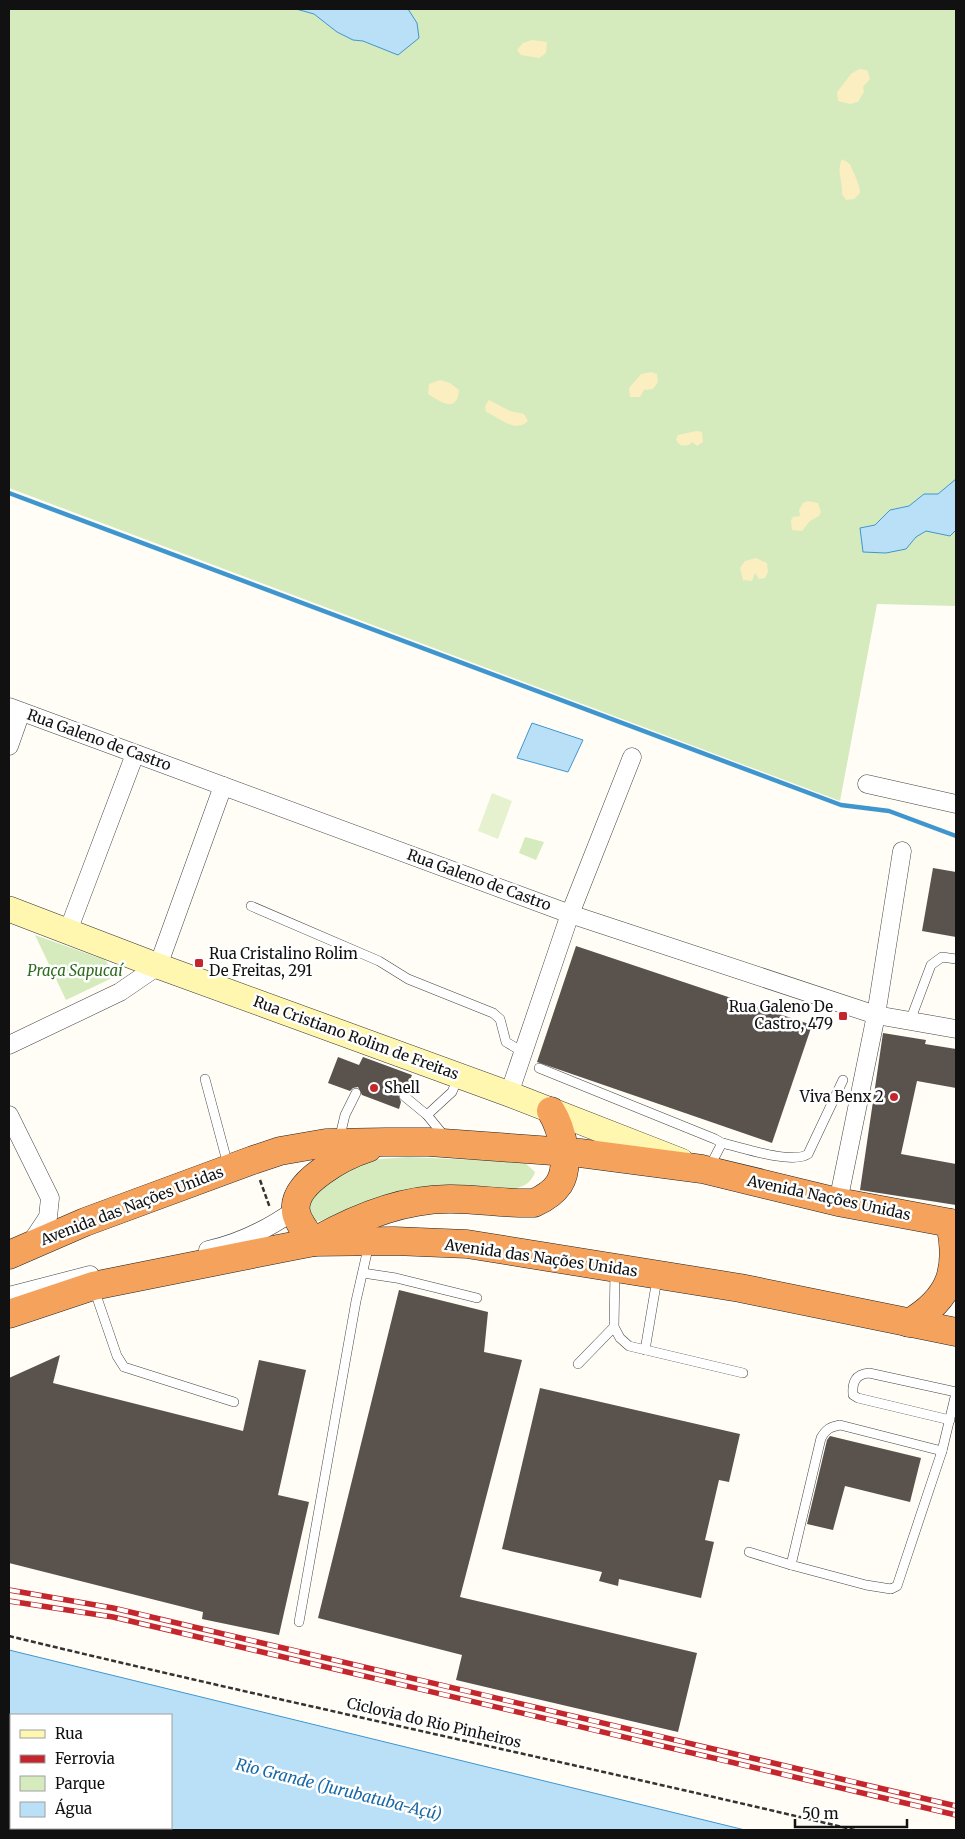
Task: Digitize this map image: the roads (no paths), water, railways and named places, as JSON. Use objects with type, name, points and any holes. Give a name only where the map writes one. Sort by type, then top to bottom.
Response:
[{"type":"highway","points":[[386,1142],[354,1152],[330,1165],[311,1181],[287,1216],[300,1224],[314,1242],[351,1221],[386,1209],[425,1200],[453,1199],[534,1203],[543,1199],[559,1184],[563,1175],[564,1152],[558,1124],[551,1111]]},
{"type":"highway","name":"Avenida das Nações Unidas","points":[[19,1251],[85,1222],[241,1164],[280,1151],[338,1143],[449,1144],[564,1152],[705,1170]]},
{"type":"highway","name":"Avenida Nações Unidas","points":[[705,1170],[838,1202],[953,1223]]},
{"type":"highway","points":[[909,1323],[928,1312],[949,1286],[954,1260],[953,1223]]},
{"type":"highway","name":"Avenida das Nações Unidas","points":[[25,1313],[93,1286],[314,1242],[370,1241],[467,1244],[740,1288],[956,1332]]},
{"type":"street","points":[[9,746],[15,710]]},
{"type":"street","name":"Rua Galeno de Castro","points":[[15,710],[570,914],[876,1015],[956,1029]]},
{"type":"street","points":[[68,931],[135,754]]},
{"type":"street","points":[[509,1094],[570,914],[632,757]]},
{"type":"street","points":[[867,784],[956,804]]},
{"type":"street","points":[[9,1045],[120,992],[158,966],[223,786]]},
{"type":"street","points":[[838,1202],[876,1015],[902,851]]},
{"type":"street","name":"Rua Cristiano Rolim de Freitas","points":[[9,908],[375,1049],[459,1076],[551,1111],[581,1120],[705,1170]]},
{"type":"street","points":[[9,1115],[50,1198],[48,1217],[19,1251]]},
{"type":"street","points":[[9,1296],[74,1278],[240,1242],[287,1216]]},
{"type":"lane","points":[[251,906],[379,961],[408,979],[492,1013],[500,1019],[506,1042],[523,1052]]},
{"type":"lane","points":[[910,1021],[918,993],[931,965],[942,957],[956,959]]},
{"type":"lane","points":[[538,1068],[722,1142],[782,1156],[803,1157],[808,1154],[843,1080]]},
{"type":"lane","points":[[427,1115],[452,1092],[459,1076]]},
{"type":"lane","points":[[205,1079],[241,1164]]},
{"type":"lane","points":[[338,1143],[346,1115],[356,1093]]},
{"type":"lane","points":[[404,1096],[427,1115],[449,1144]]},
{"type":"lane","points":[[705,1170],[722,1142]]},
{"type":"lane","points":[[299,1622],[370,1241]]},
{"type":"lane","points":[[616,1268],[614,1327],[620,1338],[629,1346],[743,1373]]},
{"type":"lane","points":[[363,1273],[396,1278],[477,1298]]},
{"type":"lane","points":[[645,1350],[658,1275]]},
{"type":"lane","points":[[93,1286],[117,1356],[124,1366],[234,1402]]},
{"type":"lane","points":[[578,1364],[614,1327]]},
{"type":"lane","points":[[749,1552],[791,1566],[884,1589],[897,1586],[942,1451],[955,1404],[956,1393],[868,1373],[861,1373],[856,1377],[852,1388],[853,1395],[858,1398],[950,1420]]},
{"type":"lane","points":[[791,1566],[821,1438],[825,1431],[832,1426],[840,1426],[942,1451]]},
{"type":"water","points":[[296,9],[408,9],[417,23],[419,38],[398,55],[363,41],[353,40],[337,32],[314,14]]},
{"type":"water","points":[[956,479],[956,530],[950,536],[926,531],[916,537],[906,549],[886,553],[863,552],[860,528],[875,525],[890,510],[909,506],[924,494],[938,494]]},
{"type":"water","points":[[532,723],[583,740],[568,772],[517,758]]},
{"type":"water","name":"Rio Grande (Jurubatuba-Açú)","points":[[9,1650],[745,1830],[9,1830]]},
{"type":"waterway","points":[[9,493],[841,805],[889,811],[956,836]]},
{"type":"railway","points":[[9,1590],[113,1608],[956,1806]]},
{"type":"railway","points":[[9,1601],[113,1617],[956,1815]]},
{"type":"place","name":"Rua Cristalino Rolim De Freitas, 291","points":[[199,963]]},
{"type":"place","name":"Rua Galeno De Castro, 479","points":[[843,1016]]},
{"type":"place","name":"Shell","points":[[374,1088]]},
{"type":"place","name":"Viva Benx 2","points":[[894,1097]]},
{"type":"park label","name":"Praça Sapucaí","points":[[75,971]]}]
